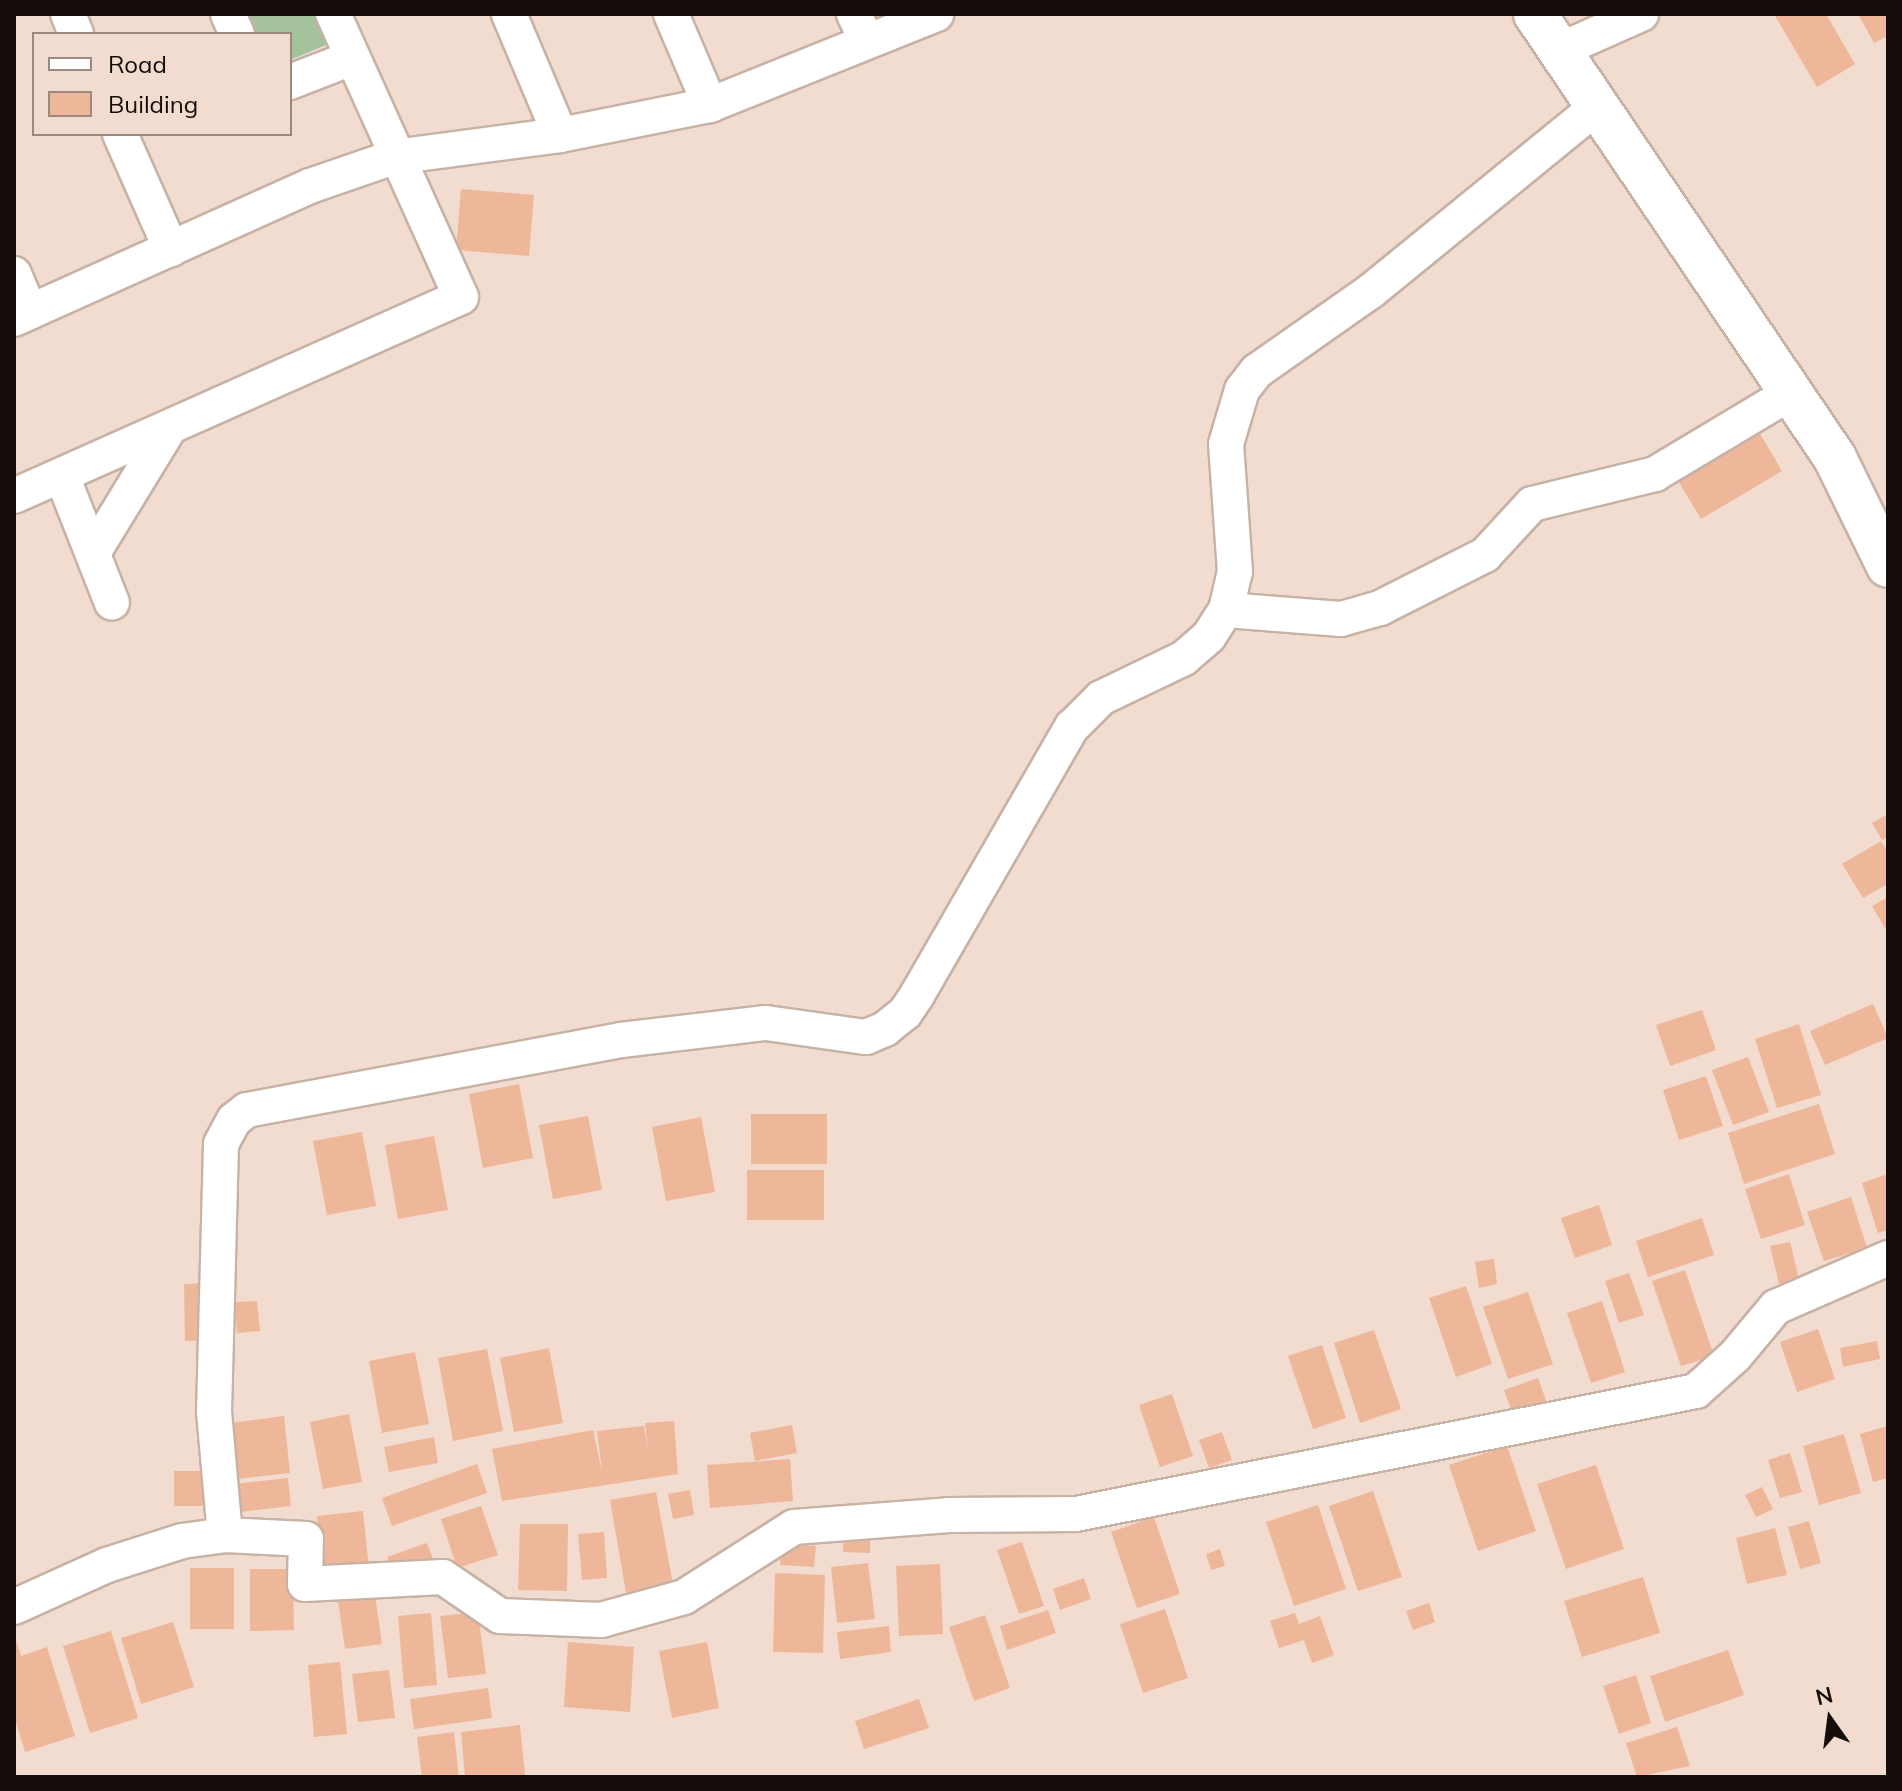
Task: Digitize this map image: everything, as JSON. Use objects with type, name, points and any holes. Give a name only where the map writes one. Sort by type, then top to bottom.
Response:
[{"type":"street","points":[[14,496],[167,432],[461,297],[394,157],[333,14]]},
{"type":"street","points":[[509,14],[560,135]]},
{"type":"street","points":[[671,14],[710,105]]},
{"type":"street","points":[[14,274],[22,315],[310,186],[394,157],[560,135],[710,105],[860,27],[936,14]]},
{"type":"street","points":[[1535,14],[1835,458],[1888,566]]},
{"type":"street","points":[[1560,50],[1641,14]]},
{"type":"street","points":[[292,81],[352,58]]},
{"type":"street","points":[[225,1535],[214,1412],[221,1144],[234,1120],[247,1110],[621,1040],[766,1023],[866,1037],[885,1029],[905,1013],[917,995],[1072,727],[1101,698],[1184,658],[1209,636],[1226,610],[1235,572],[1226,444],[1242,390],[1257,371],[1371,291],[1598,106]]},
{"type":"street","points":[[121,136],[171,249]]},
{"type":"street","points":[[1226,610],[1341,619],[1380,608],[1485,555],[1532,504],[1655,474],[1792,392]]},
{"type":"street","points":[[93,553],[167,432]]},
{"type":"street","points":[[62,476],[112,603]]},
{"type":"street","points":[[14,1607],[107,1565],[182,1541],[225,1535],[306,1539],[305,1584],[443,1577],[500,1616],[601,1620],[684,1597],[794,1527],[949,1515],[1076,1514],[1696,1391],[1735,1356],[1776,1307],[1888,1258]]},
{"type":"green space","points":[[240,14],[320,14],[331,43],[292,59],[292,32],[247,32]]},
{"type":"building","points":[[1774,14],[1826,14],[1855,64],[1817,87]]},
{"type":"building","points":[[1858,14],[1888,14],[1888,36],[1874,43]]},
{"type":"building","points":[[461,189],[534,195],[529,256],[456,250]]},
{"type":"building","points":[[1755,425],[1782,471],[1701,519],[1674,474]]},
{"type":"building","points":[[1888,814],[1888,837],[1882,840],[1872,823]]},
{"type":"building","points":[[1881,841],[1888,852],[1888,884],[1863,898],[1842,864]]},
{"type":"building","points":[[1888,897],[1888,933],[1872,906]]},
{"type":"building","points":[[1873,1004],[1888,1038],[1825,1065],[1810,1031]]},
{"type":"building","points":[[1702,1010],[1716,1050],[1670,1066],[1656,1025]]},
{"type":"building","points":[[1799,1024],[1821,1095],[1777,1108],[1755,1039]]},
{"type":"building","points":[[1748,1057],[1769,1112],[1733,1125],[1712,1070]]},
{"type":"building","points":[[1706,1076],[1723,1126],[1679,1140],[1663,1090]]},
{"type":"building","points":[[519,1084],[533,1158],[483,1168],[469,1094]]},
{"type":"building","points":[[1819,1104],[1835,1154],[1744,1184],[1728,1133]]},
{"type":"building","points":[[751,1114],[827,1114],[827,1164],[751,1164]]},
{"type":"building","points":[[588,1116],[602,1190],[553,1199],[539,1125]]},
{"type":"building","points":[[701,1117],[715,1192],[666,1201],[652,1127]]},
{"type":"building","points":[[362,1132],[376,1206],[327,1215],[313,1141]]},
{"type":"building","points":[[434,1136],[448,1210],[398,1219],[385,1145]]},
{"type":"building","points":[[747,1170],[824,1170],[824,1220],[747,1220]]},
{"type":"building","points":[[1789,1174],[1805,1225],[1761,1239],[1745,1189]]},
{"type":"building","points":[[1888,1174],[1888,1230],[1878,1233],[1862,1183]]},
{"type":"building","points":[[1851,1197],[1867,1248],[1824,1261],[1807,1212]]},
{"type":"building","points":[[1599,1205],[1612,1245],[1575,1258],[1561,1218]]},
{"type":"building","points":[[1702,1218],[1714,1255],[1648,1277],[1636,1241]]},
{"type":"building","points":[[1790,1242],[1799,1279],[1779,1284],[1770,1246]]},
{"type":"building","points":[[1494,1259],[1497,1284],[1479,1288],[1475,1262]]},
{"type":"building","points":[[1685,1270],[1714,1356],[1681,1366],[1652,1281]]},
{"type":"building","points":[[1629,1273],[1644,1315],[1619,1323],[1605,1281]]},
{"type":"building","points":[[210,1283],[211,1340],[185,1341],[184,1284]]},
{"type":"building","points":[[1466,1286],[1492,1364],[1456,1377],[1429,1298]]},
{"type":"building","points":[[1528,1292],[1553,1364],[1508,1379],[1483,1307]]},
{"type":"building","points":[[257,1301],[260,1331],[237,1333],[235,1302]]},
{"type":"building","points":[[1602,1301],[1625,1372],[1591,1383],[1567,1313]]},
{"type":"building","points":[[1818,1329],[1835,1379],[1797,1392],[1780,1342]]},
{"type":"building","points":[[1374,1330],[1401,1409],[1360,1423],[1334,1343]]},
{"type":"building","points":[[1877,1341],[1880,1359],[1843,1367],[1840,1348]]},
{"type":"building","points":[[1322,1345],[1346,1418],[1313,1429],[1288,1356]]},
{"type":"building","points":[[549,1348],[563,1423],[514,1432],[500,1358]]},
{"type":"building","points":[[487,1349],[503,1431],[453,1441],[438,1358]]},
{"type":"building","points":[[415,1352],[429,1424],[382,1433],[369,1361]]},
{"type":"building","points":[[1538,1378],[1547,1403],[1513,1415],[1504,1390]]},
{"type":"building","points":[[1172,1394],[1193,1456],[1160,1467],[1139,1405]]},
{"type":"building","points":[[349,1414],[362,1482],[323,1489],[310,1422]]},
{"type":"building","points":[[284,1416],[290,1473],[237,1479],[231,1423]]},
{"type":"building","points":[[674,1421],[678,1474],[502,1501],[492,1449],[593,1430],[602,1472],[597,1431],[644,1426],[648,1454],[645,1423]]},
{"type":"building","points":[[792,1425],[797,1453],[755,1461],[750,1433]]},
{"type":"building","points":[[1888,1426],[1888,1478],[1873,1482],[1860,1434]]},
{"type":"building","points":[[1222,1432],[1232,1460],[1209,1468],[1199,1440]]},
{"type":"building","points":[[1844,1434],[1861,1493],[1819,1505],[1803,1446]]},
{"type":"building","points":[[434,1437],[438,1463],[389,1472],[384,1447]]},
{"type":"building","points":[[1507,1446],[1536,1531],[1478,1551],[1449,1465]]},
{"type":"building","points":[[1790,1453],[1802,1492],[1780,1498],[1768,1460]]},
{"type":"building","points":[[790,1459],[793,1501],[710,1508],[707,1465]]},
{"type":"building","points":[[477,1464],[487,1493],[392,1526],[382,1498]]},
{"type":"building","points":[[1596,1465],[1624,1549],[1566,1569],[1537,1484]]},
{"type":"building","points":[[174,1471],[203,1471],[203,1506],[174,1506]]},
{"type":"building","points":[[288,1478],[291,1506],[239,1512],[235,1484]]},
{"type":"building","points":[[1762,1487],[1773,1509],[1756,1517],[1745,1495]]},
{"type":"building","points":[[690,1490],[694,1515],[673,1519],[668,1494]]},
{"type":"building","points":[[1373,1491],[1402,1577],[1358,1591],[1329,1506]]},
{"type":"building","points":[[656,1492],[674,1590],[627,1598],[610,1500]]},
{"type":"building","points":[[1318,1505],[1346,1589],[1294,1606],[1266,1522]]},
{"type":"building","points":[[481,1506],[498,1555],[457,1568],[441,1519]]},
{"type":"building","points":[[363,1511],[369,1570],[323,1575],[317,1516]]},
{"type":"building","points":[[1154,1517],[1180,1594],[1137,1608],[1111,1532]]},
{"type":"building","points":[[1809,1521],[1821,1563],[1800,1569],[1788,1527]]},
{"type":"building","points":[[520,1524],[568,1524],[567,1591],[518,1590]]},
{"type":"building","points":[[844,1528],[870,1528],[870,1553],[843,1552]]},
{"type":"building","points":[[1775,1528],[1787,1575],[1747,1584],[1736,1538]]},
{"type":"building","points":[[604,1532],[607,1578],[582,1580],[578,1534]]},
{"type":"building","points":[[1022,1542],[1044,1606],[1019,1614],[997,1550]]},
{"type":"building","points":[[427,1543],[435,1564],[394,1578],[387,1557]]},
{"type":"building","points":[[782,1543],[816,1546],[814,1567],[780,1565]]},
{"type":"building","points":[[1220,1549],[1225,1566],[1211,1570],[1206,1554]]},
{"type":"building","points":[[868,1563],[875,1619],[837,1623],[831,1567]]},
{"type":"building","points":[[940,1564],[943,1634],[899,1636],[896,1566]]},
{"type":"building","points":[[190,1568],[234,1568],[234,1629],[190,1629]]},
{"type":"building","points":[[250,1569],[293,1569],[294,1630],[250,1631]]},
{"type":"building","points":[[775,1573],[825,1575],[823,1653],[773,1652]]},
{"type":"building","points":[[1643,1577],[1660,1633],[1582,1657],[1564,1601]]},
{"type":"building","points":[[1084,1578],[1091,1599],[1060,1610],[1053,1589]]},
{"type":"building","points":[[375,1596],[382,1644],[345,1649],[338,1601]]},
{"type":"building","points":[[1429,1603],[1435,1622],[1413,1630],[1406,1611]]},
{"type":"building","points":[[1165,1609],[1188,1678],[1143,1693],[1120,1624]]},
{"type":"building","points":[[1048,1610],[1056,1633],[1007,1650],[1000,1626]]},
{"type":"building","points":[[478,1612],[486,1674],[448,1678],[440,1616]]},
{"type":"building","points":[[431,1613],[437,1685],[404,1688],[398,1616]]},
{"type":"building","points":[[1295,1613],[1299,1624],[1320,1616],[1334,1655],[1312,1663],[1304,1640],[1279,1648],[1270,1621]]},
{"type":"building","points":[[985,1615],[1010,1688],[974,1701],[949,1627]]},
{"type":"building","points":[[173,1622],[194,1687],[141,1704],[121,1638]]},
{"type":"building","points":[[889,1626],[891,1652],[840,1659],[837,1632]]},
{"type":"building","points":[[111,1631],[138,1718],[90,1733],[63,1646]]},
{"type":"building","points":[[14,1634],[21,1656],[47,1647],[75,1736],[25,1752],[14,1716]]},
{"type":"building","points":[[568,1642],[634,1647],[630,1712],[564,1707]]},
{"type":"building","points":[[707,1642],[719,1708],[672,1718],[659,1651]]},
{"type":"building","points":[[1728,1650],[1744,1695],[1665,1722],[1650,1676]]},
{"type":"building","points":[[340,1662],[347,1734],[314,1737],[308,1665]]},
{"type":"building","points":[[389,1670],[395,1718],[358,1722],[352,1674]]},
{"type":"building","points":[[1636,1675],[1651,1723],[1619,1734],[1603,1686]]},
{"type":"building","points":[[488,1688],[492,1718],[414,1729],[410,1699]]},
{"type":"building","points":[[919,1699],[929,1728],[864,1749],[855,1721]]},
{"type":"building","points":[[520,1725],[525,1775],[465,1777],[461,1732]]},
{"type":"building","points":[[1677,1727],[1690,1766],[1637,1777],[1626,1743]]},
{"type":"building","points":[[454,1732],[459,1777],[422,1777],[417,1737]]}]
